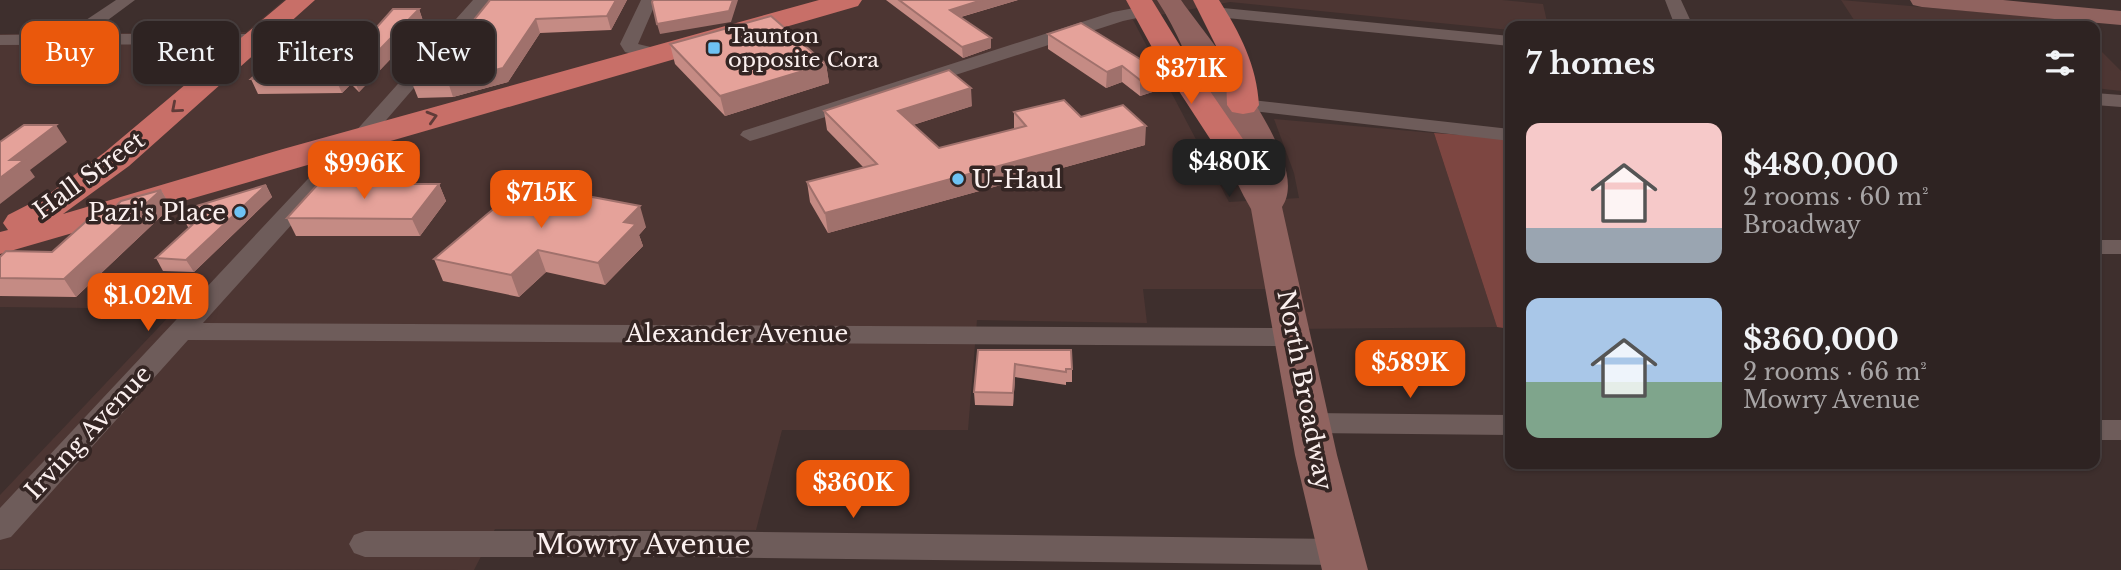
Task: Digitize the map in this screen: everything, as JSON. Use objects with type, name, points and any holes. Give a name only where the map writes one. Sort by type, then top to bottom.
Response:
[{"type":"highway","name":"Hall Street","points":[[277,21],[302,0]]},
{"type":"highway","points":[[1,242],[169,196],[332,145],[849,0]]},
{"type":"highway","points":[[1151,4],[1241,162]]},
{"type":"highway","points":[[1209,6],[1239,70],[1243,105]]},
{"type":"highway","name":"Hall Street","points":[[1,242],[61,201],[140,139],[253,42]]},
{"type":"highway","points":[[140,139],[118,170],[118,180],[129,186],[179,182],[295,156]]},
{"type":"main road","points":[[1922,0],[2121,18]]},
{"type":"main road","points":[[1151,4],[1189,33],[1209,55],[1243,105],[1269,168],[1272,193],[1267,209]]},
{"type":"main road","points":[[1189,33],[1241,162],[1267,209]]},
{"type":"main road","name":"North Broadway","points":[[1267,209],[1279,254],[1292,337],[1310,424],[1343,561]]},
{"type":"street","points":[[97,21],[127,0]]},
{"type":"street","points":[[361,137],[482,0]]},
{"type":"street","points":[[649,0],[629,44],[631,48],[656,54]]},
{"type":"street","points":[[1673,0],[1682,21]]},
{"type":"street","points":[[750,135],[1151,4]]},
{"type":"street","points":[[1209,6],[1505,40]]},
{"type":"street","points":[[119,40],[253,39]]},
{"type":"street","points":[[0,40],[21,40]]},
{"type":"street","points":[[2100,100],[2121,102]]},
{"type":"street","points":[[1243,105],[1505,134]]},
{"type":"street","name":"Irving Avenue","points":[[0,528],[331,167],[335,158],[332,145]]},
{"type":"street","points":[[2100,247],[2121,247]]},
{"type":"street","name":"Alexander Avenue","points":[[181,331],[1292,337]]},
{"type":"street","points":[[1310,424],[1505,425]]},
{"type":"street","points":[[2100,430],[2121,430]]},
{"type":"street","name":"Mowry Avenue","points":[[365,544],[690,544],[1343,561]]},
{"type":"shaded area","points":[[284,0],[1502,0],[1543,4],[1547,21],[1505,21],[1505,30],[1230,2],[1133,20],[1229,202],[1299,198],[1294,173],[1274,119],[1434,133],[1497,327],[1291,329],[1283,289],[1143,289],[1147,323],[977,320],[968,430],[782,430],[756,530],[495,529],[474,570],[0,569],[0,495],[176,309],[0,307],[0,34],[21,34],[21,84],[119,84],[119,33],[133,33],[133,84],[239,84],[239,32],[246,32],[253,26],[253,84],[378,84],[378,21],[259,21]]},
{"type":"shaded area","points":[[1841,0],[2072,21],[1855,21]]},
{"type":"shaded area","points":[[2100,50],[2121,71],[2121,91],[2100,89]]},
{"type":"shaded area","points":[[1434,133],[1505,138],[1505,328],[1497,327]]},
{"type":"building","points":[[490,0],[616,0],[607,16],[536,19],[503,68],[495,70],[495,21],[473,21]]},
{"type":"building","points":[[653,0],[733,0],[729,11],[657,24]]},
{"type":"building","points":[[899,0],[982,0],[950,10],[991,38],[962,47]]},
{"type":"building","points":[[393,9],[419,9],[407,21],[392,21],[392,37],[378,51],[378,26]]},
{"type":"building","points":[[771,16],[826,64],[720,96],[670,44]]},
{"type":"building","points":[[1081,23],[1140,59],[1149,56],[1169,72],[1140,80],[1122,66],[1107,72],[1048,34]]},
{"type":"building","points":[[949,70],[971,88],[898,111],[939,148],[1026,126],[1014,112],[1064,100],[1081,117],[1123,105],[1146,126],[825,213],[807,182],[877,164],[824,111]]},
{"type":"building","points":[[24,125],[56,125],[10,160],[24,160],[0,178],[0,142]]},
{"type":"building","points":[[318,184],[439,184],[412,219],[287,218]]},
{"type":"building","points":[[523,184],[640,206],[624,222],[636,224],[598,263],[538,250],[511,275],[434,259]]},
{"type":"building","points":[[266,185],[186,260],[156,258],[203,215],[181,215],[180,211]]},
{"type":"building","points":[[161,190],[64,279],[0,278],[0,257],[6,251],[52,252],[101,208],[114,208],[121,201]]},
{"type":"building","points":[[978,350],[1071,350],[1072,369],[1066,369],[1066,372],[1015,364],[1013,393],[974,392]]},
{"type":"place","name":"Taunton opposite Cora","points":[[714,48]]},
{"type":"place","name":"U-Haul","points":[[958,179]]},
{"type":"place","name":"Pazi's Place","points":[[240,212]]}]
